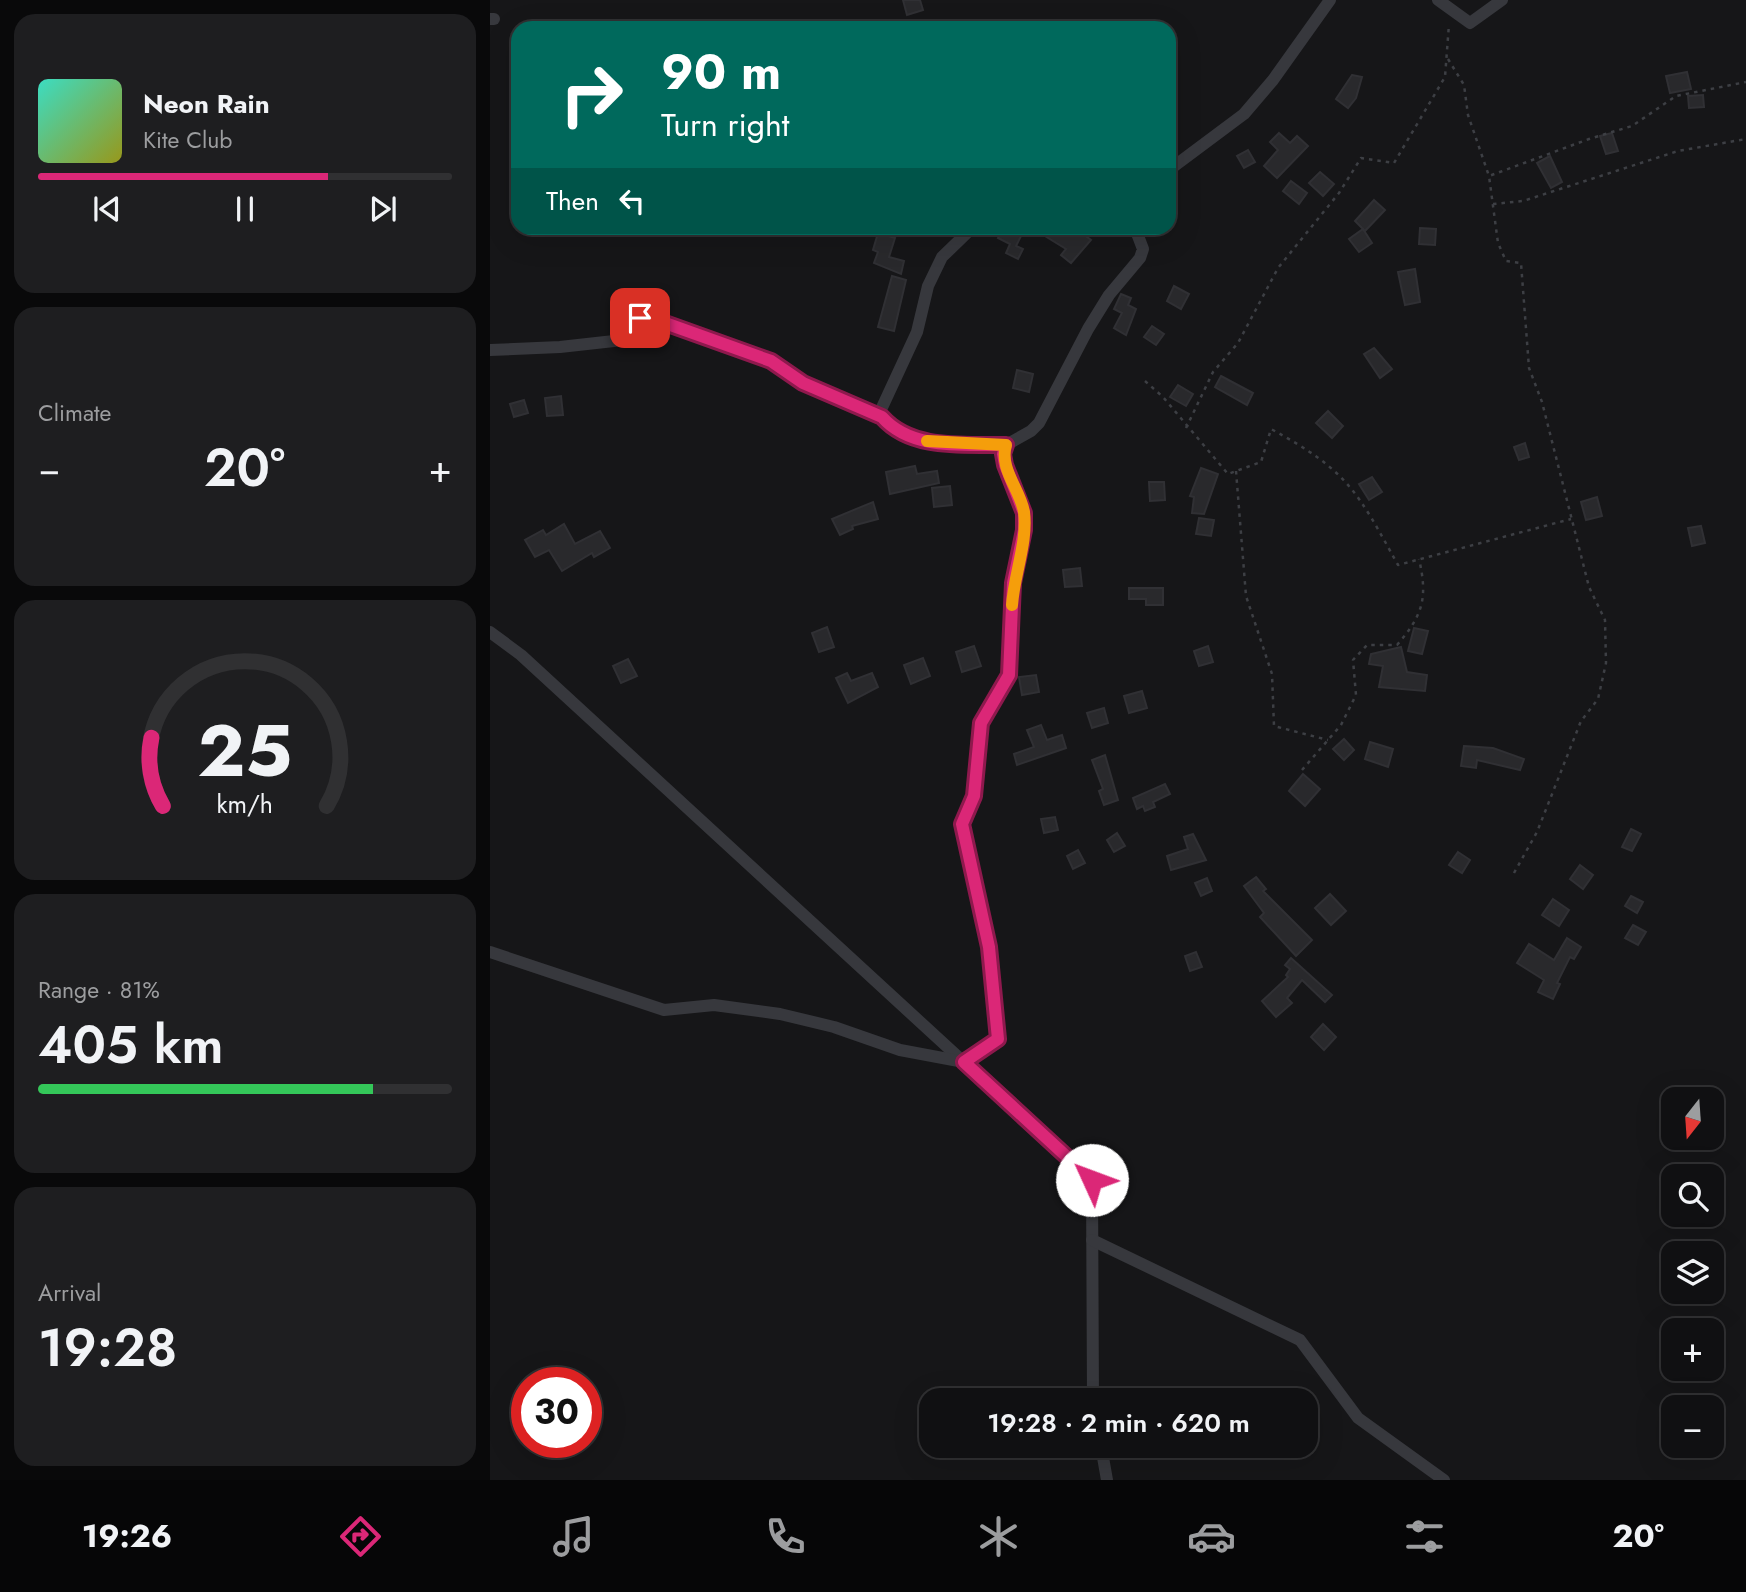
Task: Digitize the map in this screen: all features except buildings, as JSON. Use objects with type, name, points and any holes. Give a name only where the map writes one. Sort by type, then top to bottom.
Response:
[{"type":"street","points":[[1176,165],[1244,114],[1273,80],[1330,0]]},
{"type":"street","points":[[1438,0],[1470,23],[1502,0]]},
{"type":"street","points":[[965,235],[942,257],[928,286],[916,332],[879,414],[889,425],[917,439],[959,444],[1006,445],[1040,423],[1088,328],[1109,295],[1140,258],[1143,249],[1138,235]]},
{"type":"street","points":[[490,350],[560,347],[623,340],[640,318],[651,318],[771,361],[803,383],[882,417]]},
{"type":"street","points":[[490,952],[664,1010],[714,1005],[780,1014],[834,1027],[900,1050],[964,1062],[998,1039],[989,947],[962,824],[974,796],[981,723],[1009,675],[1013,583],[1024,530],[1024,513],[1005,465],[1003,454],[1006,445]]},
{"type":"street","points":[[490,632],[521,656],[1092,1180],[1093,1388]]},
{"type":"street","points":[[1092,1240],[1300,1340],[1358,1418],[1444,1480]]},
{"type":"street","points":[[1103,1458],[1107,1480]]},
{"type":"path","points":[[1186,428],[1213,372],[1238,343],[1278,268],[1339,193],[1361,158],[1394,163],[1445,77],[1448,59],[1446,41],[1452,11]]},
{"type":"path","points":[[1448,59],[1464,85],[1468,115],[1489,176],[1498,243],[1506,261],[1521,263],[1530,368],[1542,402],[1589,587],[1605,620],[1606,673],[1598,699],[1581,721],[1537,832],[1514,873]]},
{"type":"path","points":[[1489,176],[1588,139],[1632,126],[1676,96],[1746,82]]},
{"type":"path","points":[[1493,204],[1523,201],[1678,151],[1746,138]]},
{"type":"path","points":[[1145,381],[1163,397],[1186,428],[1227,474],[1261,462],[1271,429],[1313,451],[1342,475],[1361,498],[1398,565],[1571,519]]},
{"type":"path","points":[[1236,471],[1246,596],[1272,674],[1274,726],[1328,740]]},
{"type":"path","points":[[1302,770],[1341,725],[1356,695],[1353,660],[1367,645],[1397,645],[1418,621],[1425,586],[1419,559]]},
{"type":"slow traffic","points":[[927,441],[1006,445],[1003,454],[1005,465],[1024,513],[1024,530],[1013,583],[1012,605]]},
{"type":"route","points":[[640,318],[651,318],[771,361],[803,383],[882,417],[889,425],[917,439],[937,443],[1006,445],[1003,454],[1005,465],[1024,513],[1024,530],[1013,583],[1009,675],[981,723],[974,796],[962,824],[989,947],[998,1039],[964,1062],[1092,1180]]}]
